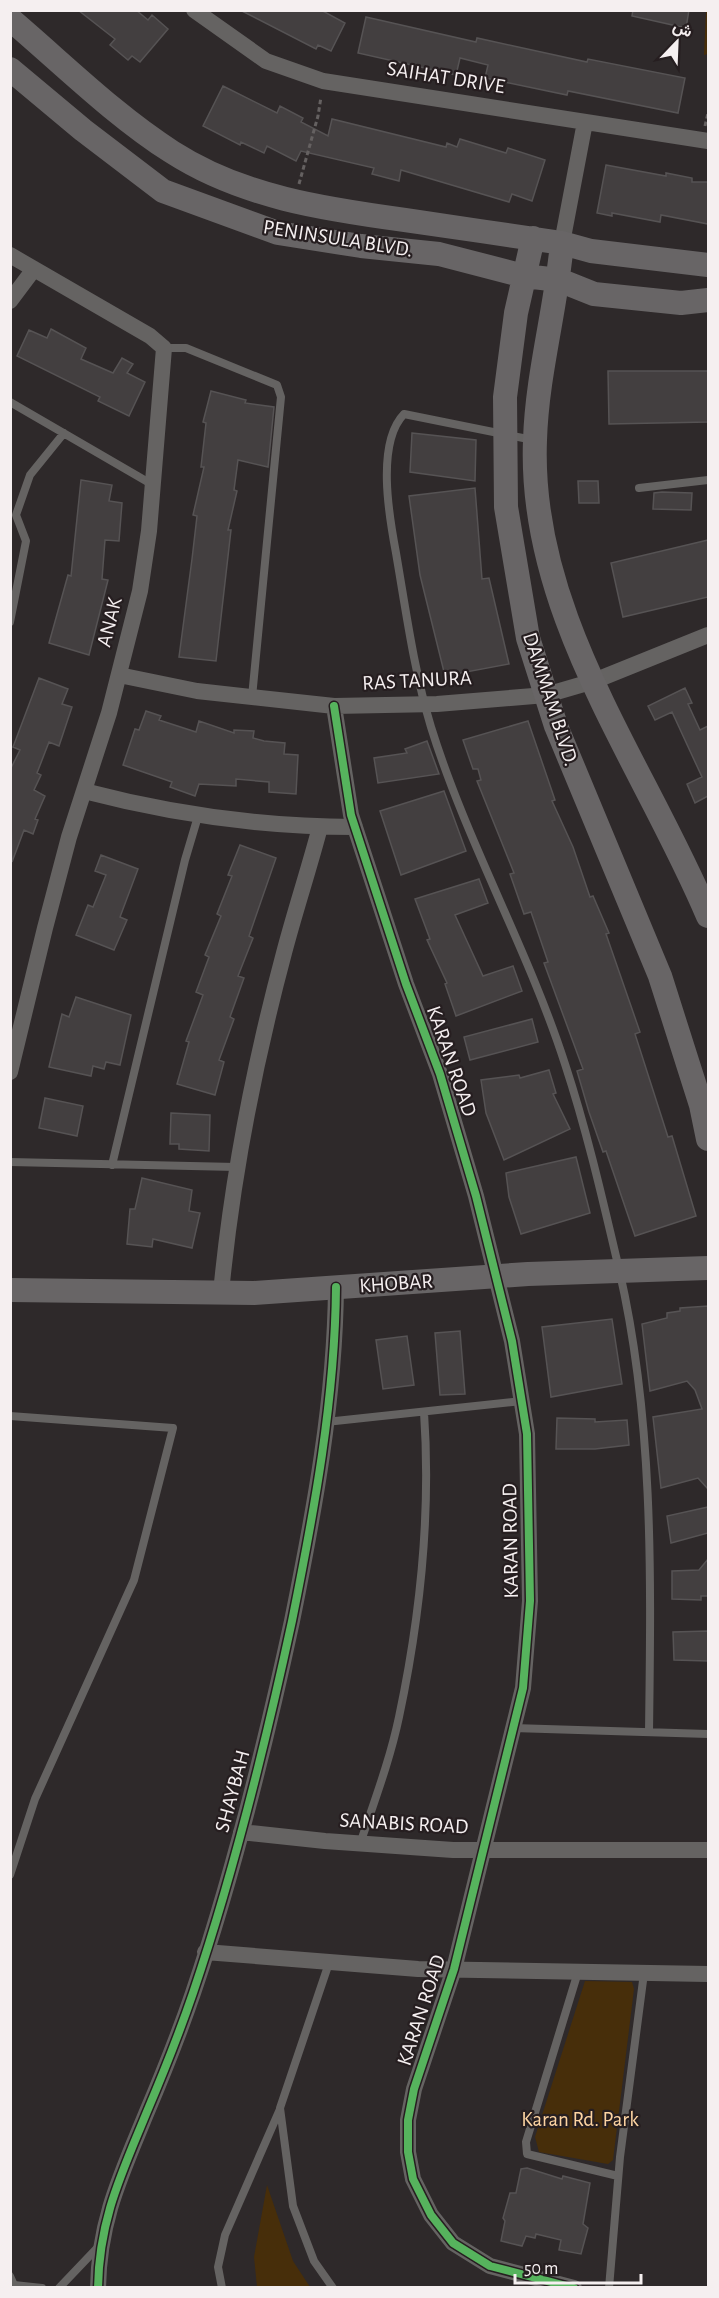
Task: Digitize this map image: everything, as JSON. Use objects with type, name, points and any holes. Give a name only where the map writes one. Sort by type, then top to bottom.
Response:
[{"type":"main road","name":"PENINSULA BLVD.","points":[[10,20],[117,111],[172,152],[235,184],[294,203],[533,238],[591,251],[708,265]]},
{"type":"main road","name":"PENINSULA BLVD.","points":[[10,69],[83,130],[163,191],[278,233],[361,246],[440,254],[524,276],[559,280],[594,294],[681,303],[708,300]]},
{"type":"main road","name":"DAMMAM BLVD.","points":[[533,238],[524,276],[505,397],[506,507],[528,638],[556,726],[660,976],[701,1105],[708,1139]]},
{"type":"main road","name":"DAMMAM BLVD.","points":[[562,243],[559,280],[542,378],[535,440],[536,482],[545,548],[566,615],[594,681],[708,916]]},
{"type":"main road","name":"KHOBAR","points":[[10,1290],[221,1293],[496,1276],[708,1268]]},
{"type":"street","name":"SAIHAT DRIVE","points":[[194,10],[266,61],[322,81],[708,141]]},
{"type":"street","points":[[562,243],[585,122]]},
{"type":"street","points":[[10,255],[150,336],[164,348]]},
{"type":"street","points":[[10,301],[34,269]]},
{"type":"street","name":"ANAK","points":[[10,1072],[45,928],[119,675],[141,591],[153,485],[164,348]]},
{"type":"street","name":"RAS TANURA","points":[[119,675],[197,691],[334,706],[425,704],[546,695],[594,681],[708,635]]},
{"type":"street","name":"KARAN ROAD","points":[[334,706],[355,826],[406,984],[440,1074],[476,1196],[512,1341],[527,1434],[530,1601],[523,1688],[454,1970],[414,2090],[408,2120],[408,2152],[413,2180],[431,2215],[453,2243],[490,2266],[574,2288]]},
{"type":"street","points":[[84,790],[138,804],[275,824],[355,826]]},
{"type":"street","points":[[221,1293],[236,1167],[269,1014],[320,826]]},
{"type":"street","name":"SHAYBAH","points":[[98,2288],[100,2245],[111,2200],[162,2076],[205,1952],[241,1832],[278,1684],[305,1559],[326,1422],[336,1330],[336,1287]]},
{"type":"street","name":"SANABIS ROAD","points":[[241,1832],[360,1844],[483,1850],[708,1850]]},
{"type":"street","points":[[205,1952],[329,1963],[454,1970],[708,1974]]},
{"type":"lane","points":[[164,348],[186,348],[276,385],[281,397],[252,698]]},
{"type":"lane","points":[[10,402],[153,485]]},
{"type":"lane","points":[[535,440],[404,414],[395,423],[387,478],[391,525],[432,730],[480,854],[528,964],[565,1064],[619,1270],[634,1354],[643,1435],[651,1611],[649,1732]]},
{"type":"lane","points":[[10,622],[26,541],[13,517],[30,475],[64,433]]},
{"type":"lane","points":[[639,488],[708,480]]},
{"type":"lane","points":[[112,1165],[184,860],[200,813]]},
{"type":"lane","points":[[10,1162],[236,1167]]},
{"type":"lane","points":[[326,1422],[522,1401]]},
{"type":"lane","points":[[360,1844],[399,1718],[413,1633],[425,1528],[428,1463],[424,1412]]},
{"type":"lane","points":[[10,1416],[173,1428],[134,1580],[35,1799],[10,1875]]},
{"type":"lane","points":[[513,1728],[708,1734]]},
{"type":"lane","points":[[222,2288],[218,2267],[225,2235],[280,2108],[329,1963]]},
{"type":"lane","points":[[578,1972],[526,2142],[528,2154],[618,2176]]},
{"type":"lane","points":[[609,2288],[618,2176],[644,1972]]},
{"type":"lane","points":[[280,2108],[293,2206],[314,2261],[333,2288]]},
{"type":"lane","points":[[59,2288],[100,2245]]},
{"type":"lane","points":[[10,2276],[14,2285],[42,2288]]},
{"type":"path","points":[[294,203],[318,116],[322,81]]},
{"type":"green space","points":[[706,11],[708,11],[708,54],[704,55]]},
{"type":"green space","name":"Karan Rd. Park","points":[[585,1981],[632,1982],[634,1989],[613,2160],[608,2164],[539,2152],[535,2137]]},
{"type":"green space","points":[[267,2185],[293,2261],[310,2287],[257,2287],[254,2257]]},
{"type":"building","points":[[78,10],[136,10],[148,20],[152,15],[168,29],[140,62],[132,56],[128,60],[110,45],[115,39]]},
{"type":"building","points":[[240,10],[321,10],[345,23],[331,51],[318,45],[316,49]]},
{"type":"building","points":[[633,10],[689,10],[686,28],[632,16]]},
{"type":"building","points":[[366,17],[476,42],[477,38],[587,62],[588,59],[685,78],[678,113],[568,91],[567,95],[485,78],[488,65],[460,58],[456,75],[358,53]]},
{"type":"building","points":[[223,86],[277,113],[280,106],[303,118],[301,122],[328,136],[332,119],[446,147],[447,143],[457,147],[460,139],[506,153],[508,148],[545,160],[532,201],[512,194],[509,202],[401,170],[399,181],[372,174],[374,168],[301,151],[296,161],[267,146],[264,153],[241,142],[240,145],[203,126]]},
{"type":"building","points":[[606,165],[666,176],[666,173],[692,178],[692,182],[708,182],[708,224],[661,215],[660,222],[612,213],[612,216],[597,213]]},
{"type":"building","points":[[51,329],[86,348],[81,359],[113,373],[122,358],[133,364],[127,373],[145,382],[129,416],[98,401],[100,397],[17,356],[29,330],[47,338]]},
{"type":"building","points":[[608,371],[708,371],[708,422],[609,424]]},
{"type":"building","points":[[211,391],[246,400],[245,403],[274,407],[268,467],[238,460],[234,490],[237,491],[228,530],[231,530],[216,661],[179,657],[197,516],[193,515],[204,467],[201,467],[206,423],[203,422]]},
{"type":"building","points":[[412,433],[476,440],[475,481],[410,472]]},
{"type":"building","points":[[81,480],[112,485],[109,501],[122,503],[119,541],[105,540],[102,579],[108,580],[89,655],[49,643],[68,575],[71,576]]},
{"type":"building","points":[[578,481],[598,481],[599,503],[579,503]]},
{"type":"building","points":[[475,488],[482,579],[489,578],[509,664],[445,676],[420,575],[409,496]]},
{"type":"building","points":[[654,493],[692,493],[691,510],[653,509]]},
{"type":"building","points":[[708,540],[708,597],[623,617],[611,563]]},
{"type":"building","points":[[39,678],[68,689],[62,704],[72,707],[59,746],[49,742],[37,773],[41,775],[34,790],[45,796],[35,819],[38,820],[33,834],[24,830],[12,862],[10,770],[20,750],[13,747]]},
{"type":"building","points":[[685,688],[692,703],[688,704],[700,730],[708,726],[708,796],[695,803],[687,784],[702,777],[672,712],[655,720],[648,706]]},
{"type":"building","points":[[146,711],[161,716],[159,720],[196,732],[199,721],[234,733],[234,730],[254,731],[253,738],[285,743],[284,754],[298,755],[296,794],[269,792],[269,782],[236,779],[236,786],[199,784],[195,796],[170,787],[172,782],[123,765],[135,729],[139,730]]},
{"type":"building","points":[[528,721],[555,800],[552,801],[573,847],[590,897],[593,896],[609,933],[606,934],[640,1032],[635,1034],[668,1137],[672,1136],[696,1216],[635,1236],[606,1151],[603,1152],[589,1112],[577,1071],[583,1069],[544,963],[548,962],[531,912],[524,914],[510,874],[514,873],[477,781],[481,780],[478,769],[473,769],[463,740]]},
{"type":"building","points":[[427,741],[439,774],[378,783],[374,758],[407,753],[405,749]]},
{"type":"building","points":[[444,791],[466,851],[401,875],[380,811]]},
{"type":"building","points":[[240,845],[276,858],[249,936],[253,938],[238,976],[244,978],[230,1017],[234,1019],[219,1060],[224,1062],[215,1095],[177,1084],[189,1042],[186,1041],[203,995],[196,992],[209,957],[205,955],[221,916],[217,914],[232,876],[228,875]]},
{"type":"building","points":[[101,855],[138,869],[120,917],[127,920],[114,950],[76,935],[88,905],[93,907],[106,875],[95,871]]},
{"type":"building","points":[[479,879],[488,903],[455,915],[483,976],[513,966],[522,991],[456,1016],[445,984],[447,983],[427,940],[430,939],[415,899]]},
{"type":"building","points":[[76,997],[131,1015],[120,1065],[106,1062],[104,1069],[93,1066],[91,1076],[49,1067],[62,1014],[69,1017]]},
{"type":"building","points":[[532,1019],[538,1042],[470,1060],[464,1037]]},
{"type":"building","points":[[549,1070],[556,1093],[553,1094],[570,1129],[504,1160],[486,1113],[481,1080],[519,1075],[520,1078]]},
{"type":"building","points":[[45,1098],[83,1106],[77,1136],[39,1128]]},
{"type":"building","points":[[171,1113],[210,1115],[209,1151],[179,1149],[179,1144],[170,1144]]},
{"type":"building","points":[[576,1157],[590,1213],[521,1234],[509,1197],[506,1173]]},
{"type":"building","points":[[142,1178],[192,1190],[189,1211],[200,1213],[192,1248],[153,1239],[152,1247],[127,1244],[130,1209],[135,1209]]},
{"type":"building","points":[[708,1306],[708,1489],[698,1478],[661,1488],[653,1417],[702,1409],[695,1390],[687,1381],[650,1391],[642,1324],[667,1318],[667,1313],[680,1311],[680,1308]]},
{"type":"building","points":[[612,1319],[622,1384],[551,1397],[542,1327]]},
{"type":"building","points":[[460,1331],[465,1394],[440,1395],[435,1333]]},
{"type":"building","points":[[407,1336],[414,1385],[383,1389],[376,1340]]},
{"type":"building","points":[[557,1418],[595,1419],[595,1422],[627,1420],[629,1445],[595,1449],[556,1449]]},
{"type":"building","points":[[708,1507],[708,1533],[671,1543],[667,1516]]},
{"type":"building","points":[[708,1559],[708,1596],[701,1596],[701,1600],[672,1599],[672,1571],[699,1570]]},
{"type":"building","points":[[708,1631],[708,1661],[674,1660],[673,1632]]},
{"type":"building","points":[[527,2168],[562,2179],[563,2176],[590,2183],[583,2224],[588,2228],[581,2254],[559,2250],[561,2240],[536,2234],[535,2238],[526,2236],[522,2246],[501,2241],[505,2221],[503,2218],[510,2193],[516,2193],[521,2169]]},
{"type":"cycle path","points":[[334,706],[351,815],[406,984],[440,1074],[476,1196],[512,1341],[527,1434],[530,1601],[523,1688],[454,1969],[414,2089],[408,2120],[408,2152],[413,2179],[431,2215],[453,2243],[490,2266],[574,2288]]},
{"type":"cycle path","points":[[98,2288],[102,2241],[113,2198],[193,1993],[235,1855],[271,1715],[292,1621],[322,1456],[332,1372],[336,1287]]}]
